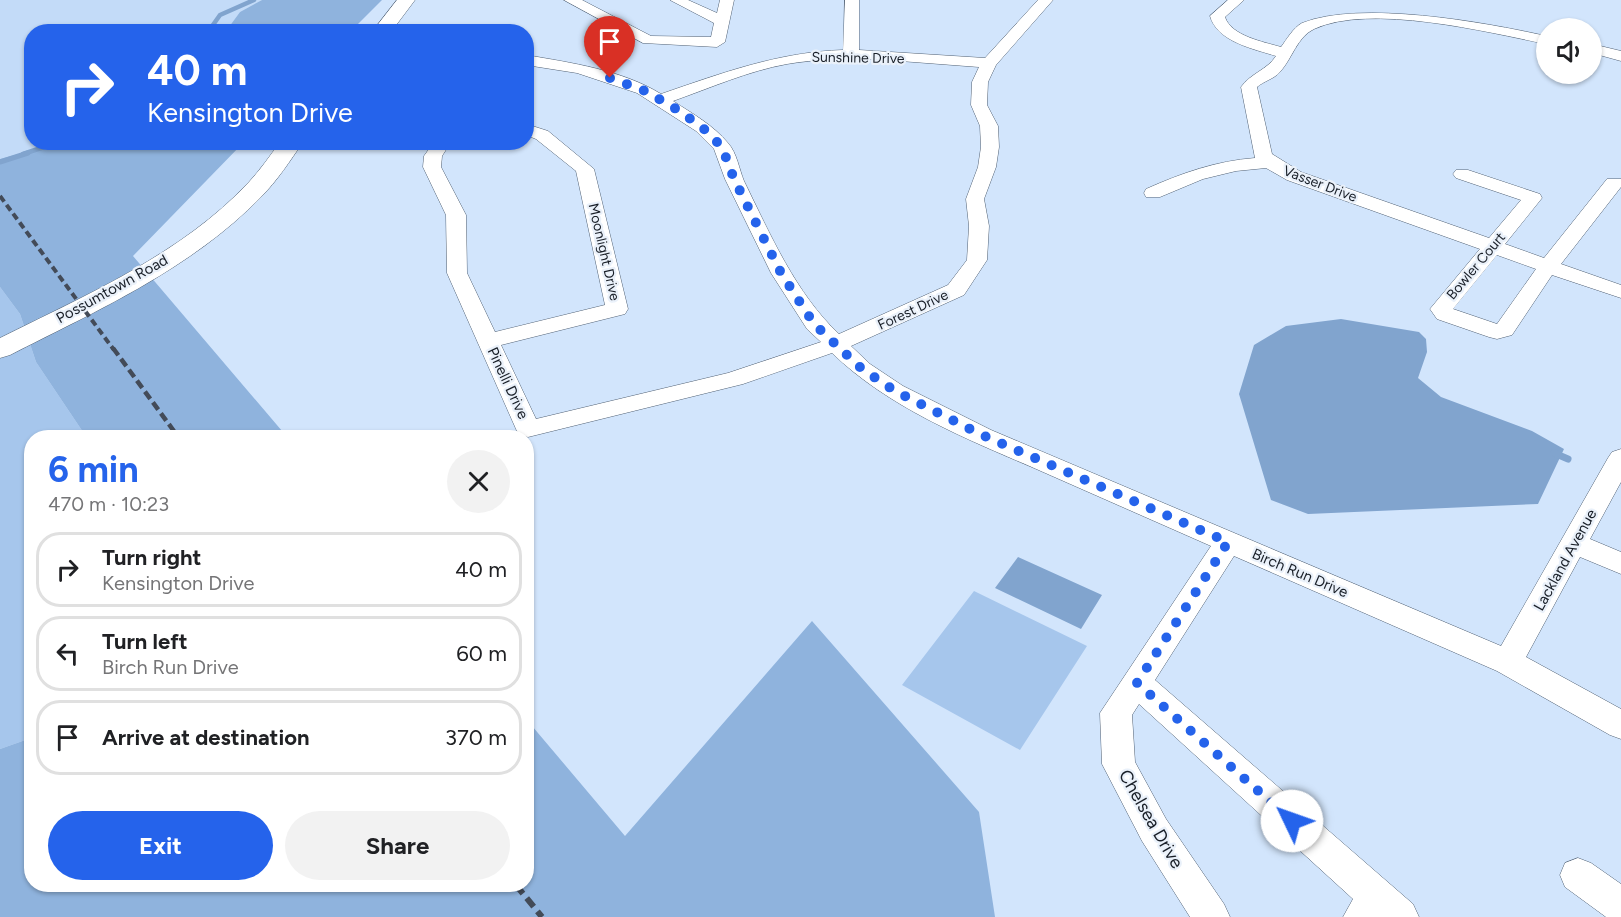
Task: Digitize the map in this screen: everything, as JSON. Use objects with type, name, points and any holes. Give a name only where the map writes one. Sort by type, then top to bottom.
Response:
[{"type":"main road","points":[[387,24],[406,0]]},
{"type":"main road","name":"Possumtown Road","points":[[0,349],[149,273],[206,233],[253,192],[286,150]]},
{"type":"street","points":[[571,0],[648,40],[717,42],[727,0]]},
{"type":"street","points":[[678,0],[722,21]]},
{"type":"street","points":[[851,55],[852,0]]},
{"type":"street","name":"Forest Drive","points":[[836,344],[956,290],[976,260],[979,226],[975,199],[987,167],[990,147],[989,126],[979,105],[980,82],[989,63],[1046,0]]},
{"type":"street","points":[[1237,0],[1217,16],[1219,23],[1234,36],[1251,44],[1284,53]]},
{"type":"street","name":"Vasser Drive","points":[[1536,38],[1451,20],[1382,14],[1338,18],[1308,26],[1284,53],[1272,71],[1255,79],[1249,87],[1263,156],[1294,176],[1621,292]]},
{"type":"street","points":[[1528,23],[1536,25]]},
{"type":"street","points":[[1602,41],[1619,49]]},
{"type":"street","points":[[1602,49],[1619,49]]},
{"type":"street","name":"Sunshine Drive","points":[[661,100],[768,64],[804,57],[851,55],[989,63]]},
{"type":"street","name":"Birch Run Drive","points":[[534,61],[580,69],[643,90],[702,127],[722,147],[734,179],[781,273],[814,324],[862,369],[895,391],[972,431],[1508,662],[1621,725]]},
{"type":"street","name":"Moonlight Drive","points":[[488,340],[618,309],[585,169],[542,135],[534,132]]},
{"type":"street","name":"Pinelli Drive","points":[[437,150],[433,156],[432,167],[456,215],[457,273],[528,429],[735,379],[836,344]]},
{"type":"street","points":[[1153,194],[1198,172],[1218,167],[1269,162]]},
{"type":"street","name":"Bowler Court","points":[[1462,174],[1533,198],[1441,307],[1443,312],[1490,331],[1502,331],[1548,266],[1614,183]]},
{"type":"street","name":"Lackland Avenue","points":[[1508,662],[1621,458]]},
{"type":"street","name":"Chelsea Drive","points":[[1211,917],[1154,830],[1119,764],[1116,713],[1228,542]]},
{"type":"street","points":[[1574,543],[1621,564]]},
{"type":"street","points":[[1137,683],[1380,910]]},
{"type":"street","points":[[1578,874],[1621,906]]},
{"type":"shaded area","points":[[0,0],[262,0],[240,12],[231,24],[24,24],[24,150],[33,150],[0,159]]},
{"type":"shaded area","points":[[262,0],[382,0],[358,24],[231,24],[240,12]]},
{"type":"shaded area","points":[[33,150],[236,150],[133,256],[281,430],[82,430],[36,362],[20,314],[0,287],[0,159]]},
{"type":"shaded area","points":[[0,287],[20,314],[36,362],[82,430],[24,430],[24,740],[0,749]]},
{"type":"shaded area","points":[[1341,319],[1419,332],[1426,339],[1427,352],[1418,378],[1441,397],[1532,431],[1564,449],[1538,504],[1308,514],[1271,500],[1239,394],[1254,345],[1286,326]]},
{"type":"shaded area","points":[[1018,557],[1102,595],[1081,629],[995,588]]},
{"type":"shaded area","points":[[974,591],[1087,646],[1020,750],[902,685]]},
{"type":"shaded area","points":[[812,621],[979,812],[995,917],[0,917],[0,749],[24,740],[24,892],[534,892],[534,728],[625,836]]},
{"type":"waterway","points":[[214,24],[220,15],[254,0]]},
{"type":"waterway","points":[[23,154],[35,150]]},
{"type":"waterway","points":[[0,162],[28,153]]},
{"type":"waterway","points":[[1554,453],[1568,459]]},
{"type":"railway","points":[[0,196],[114,350]]},
{"type":"railway","points":[[113,348],[173,430]]},
{"type":"railway","points":[[522,892],[542,917]]},
{"type":"route","points":[[610,78],[643,90],[673,107],[702,127],[722,147],[734,179],[781,273],[814,324],[862,369],[895,391],[982,435],[1228,542],[1137,683],[1292,821]]}]
